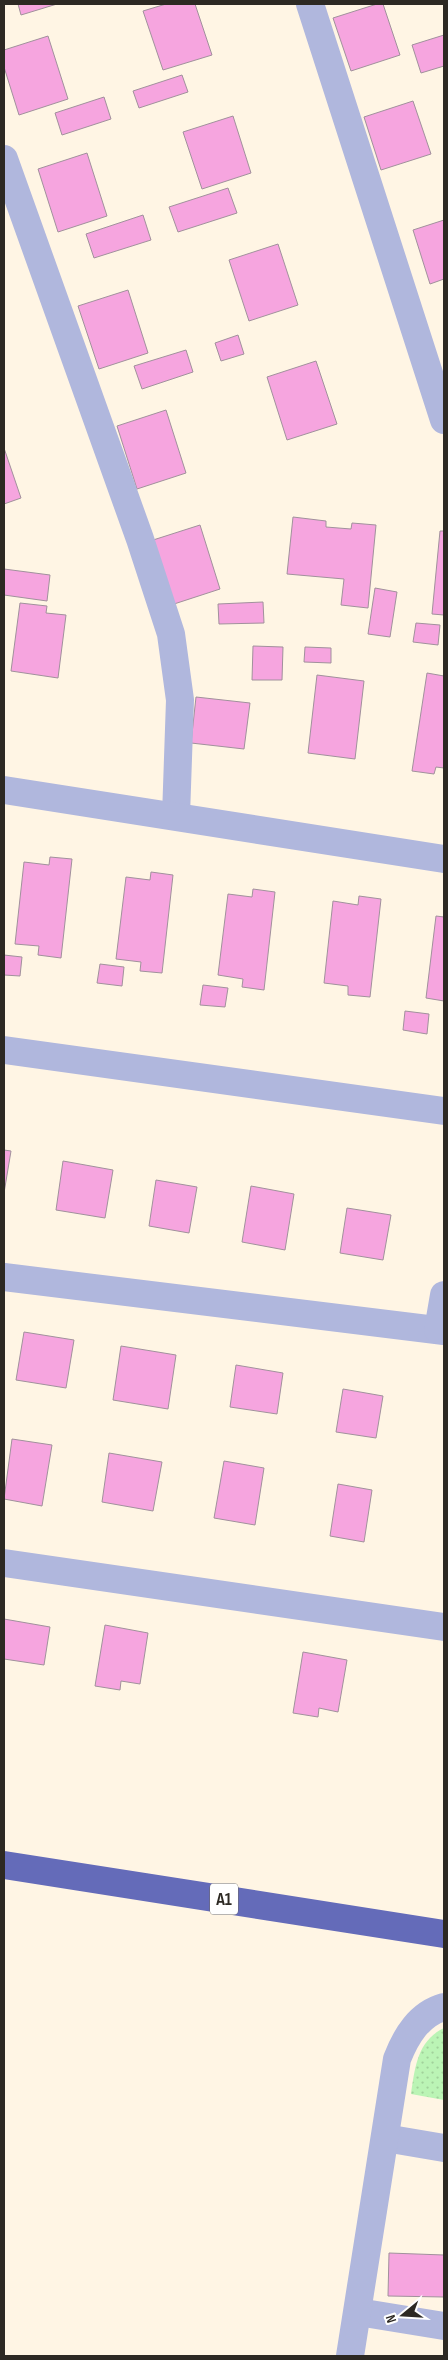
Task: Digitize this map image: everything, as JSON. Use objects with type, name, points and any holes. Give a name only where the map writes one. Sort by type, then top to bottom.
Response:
[{"type":"highway","name":"A1","points":[[4,1865],[444,1934]]},
{"type":"street","points":[[310,4],[444,420]]},
{"type":"street","points":[[4,159],[171,634],[180,700],[176,816]]},
{"type":"street","points":[[4,790],[444,859]]},
{"type":"street","points":[[4,1050],[444,1111]]},
{"type":"street","points":[[4,1277],[441,1331],[444,1295]]},
{"type":"street","points":[[4,1563],[444,1627]]},
{"type":"street","points":[[350,2356],[398,2059],[403,2042],[413,2027],[427,2015],[444,2007]]},
{"type":"street","points":[[385,2138],[444,2148]]},
{"type":"street","points":[[358,2312],[444,2326]]},
{"type":"green space","points":[[444,2028],[444,2100],[411,2094],[416,2065],[423,2048],[428,2040]]},
{"type":"building","points":[[18,4],[57,4],[21,15]]},
{"type":"building","points":[[166,4],[195,4],[212,55],[163,70],[143,11]]},
{"type":"building","points":[[377,4],[383,4],[400,55],[351,71],[333,18]]},
{"type":"building","points":[[444,35],[444,66],[421,73],[412,45]]},
{"type":"building","points":[[48,36],[68,99],[19,115],[4,67],[4,50]]},
{"type":"building","points":[[182,75],[188,92],[139,108],[133,91]]},
{"type":"building","points":[[104,97],[111,119],[62,135],[55,113]]},
{"type":"building","points":[[413,101],[431,154],[381,170],[364,117]]},
{"type":"building","points":[[233,116],[251,173],[202,189],[183,132]]},
{"type":"building","points":[[87,153],[107,216],[58,232],[38,169]]},
{"type":"building","points":[[228,188],[237,213],[178,232],[169,207]]},
{"type":"building","points":[[143,215],[151,240],[94,258],[86,234]]},
{"type":"building","points":[[444,220],[444,279],[430,284],[413,230]]},
{"type":"building","points":[[278,244],[298,305],[249,321],[229,260]]},
{"type":"building","points":[[128,290],[148,353],[99,369],[78,306]]},
{"type":"building","points":[[238,335],[244,354],[221,361],[215,343]]},
{"type":"building","points":[[186,350],[193,372],[142,389],[134,366]]},
{"type":"building","points":[[316,361],[337,424],[287,440],[267,377]]},
{"type":"building","points":[[166,410],[186,473],[137,489],[117,426]]},
{"type":"building","points":[[4,448],[21,498],[4,504]]},
{"type":"building","points":[[293,517],[326,521],[326,527],[351,529],[352,523],[376,525],[368,608],[341,605],[344,579],[287,574]]},
{"type":"building","points":[[200,525],[220,589],[171,605],[150,541]]},
{"type":"building","points":[[440,531],[444,531],[444,615],[432,614]]},
{"type":"building","points":[[4,569],[50,575],[47,601],[4,595]]},
{"type":"building","points":[[375,588],[397,592],[390,637],[368,634]]},
{"type":"building","points":[[263,602],[264,623],[219,624],[218,604]]},
{"type":"building","points":[[20,603],[47,606],[46,613],[66,615],[58,678],[11,671]]},
{"type":"building","points":[[416,623],[440,625],[438,645],[413,642]]},
{"type":"building","points":[[253,646],[283,647],[282,680],[252,680]]},
{"type":"building","points":[[305,647],[331,648],[331,663],[304,662]]},
{"type":"building","points":[[427,673],[444,676],[444,768],[436,767],[434,774],[412,771]]},
{"type":"building","points":[[317,675],[364,681],[355,759],[308,753]]},
{"type":"building","points":[[196,697],[250,703],[244,749],[191,743]]},
{"type":"building","points":[[50,857],[72,859],[61,958],[38,955],[39,946],[15,944],[24,862],[49,865]]},
{"type":"building","points":[[151,872],[173,875],[162,973],[140,971],[141,962],[116,959],[126,877],[150,880]]},
{"type":"building","points":[[253,889],[275,892],[264,990],[242,987],[243,979],[218,975],[228,894],[252,897]]},
{"type":"building","points":[[359,896],[381,899],[370,997],[348,995],[348,986],[324,983],[333,901],[358,905]]},
{"type":"building","points":[[436,916],[444,917],[444,1001],[426,998]]},
{"type":"building","points":[[4,955],[22,957],[20,976],[4,975]]},
{"type":"building","points":[[100,964],[124,967],[122,986],[97,983]]},
{"type":"building","points":[[203,985],[228,988],[225,1007],[200,1005]]},
{"type":"building","points":[[405,1011],[429,1014],[427,1034],[403,1030]]},
{"type":"building","points":[[4,1150],[11,1151],[4,1193]]},
{"type":"building","points":[[63,1161],[113,1170],[105,1218],[56,1210]]},
{"type":"building","points":[[156,1180],[197,1187],[189,1233],[149,1226]]},
{"type":"building","points":[[251,1186],[294,1194],[285,1250],[242,1242]]},
{"type":"building","points":[[347,1208],[391,1215],[383,1260],[340,1253]]},
{"type":"building","points":[[24,1332],[74,1340],[66,1388],[16,1380]]},
{"type":"building","points":[[121,1346],[176,1355],[168,1409],[113,1400]]},
{"type":"building","points":[[236,1365],[283,1373],[277,1414],[230,1407]]},
{"type":"building","points":[[343,1389],[383,1396],[376,1438],[336,1432]]},
{"type":"building","points":[[12,1439],[52,1445],[42,1506],[4,1499]]},
{"type":"building","points":[[109,1453],[162,1462],[153,1511],[102,1502]]},
{"type":"building","points":[[224,1461],[264,1468],[255,1525],[214,1518]]},
{"type":"building","points":[[338,1484],[372,1490],[364,1542],[330,1536]]},
{"type":"building","points":[[4,1619],[50,1627],[44,1665],[4,1659]]},
{"type":"building","points":[[105,1625],[148,1633],[140,1684],[121,1681],[120,1690],[95,1686]]},
{"type":"building","points":[[303,1652],[347,1660],[338,1712],[319,1708],[318,1717],[293,1713]]},
{"type":"building","points":[[389,2253],[444,2255],[444,2297],[388,2296]]}]
